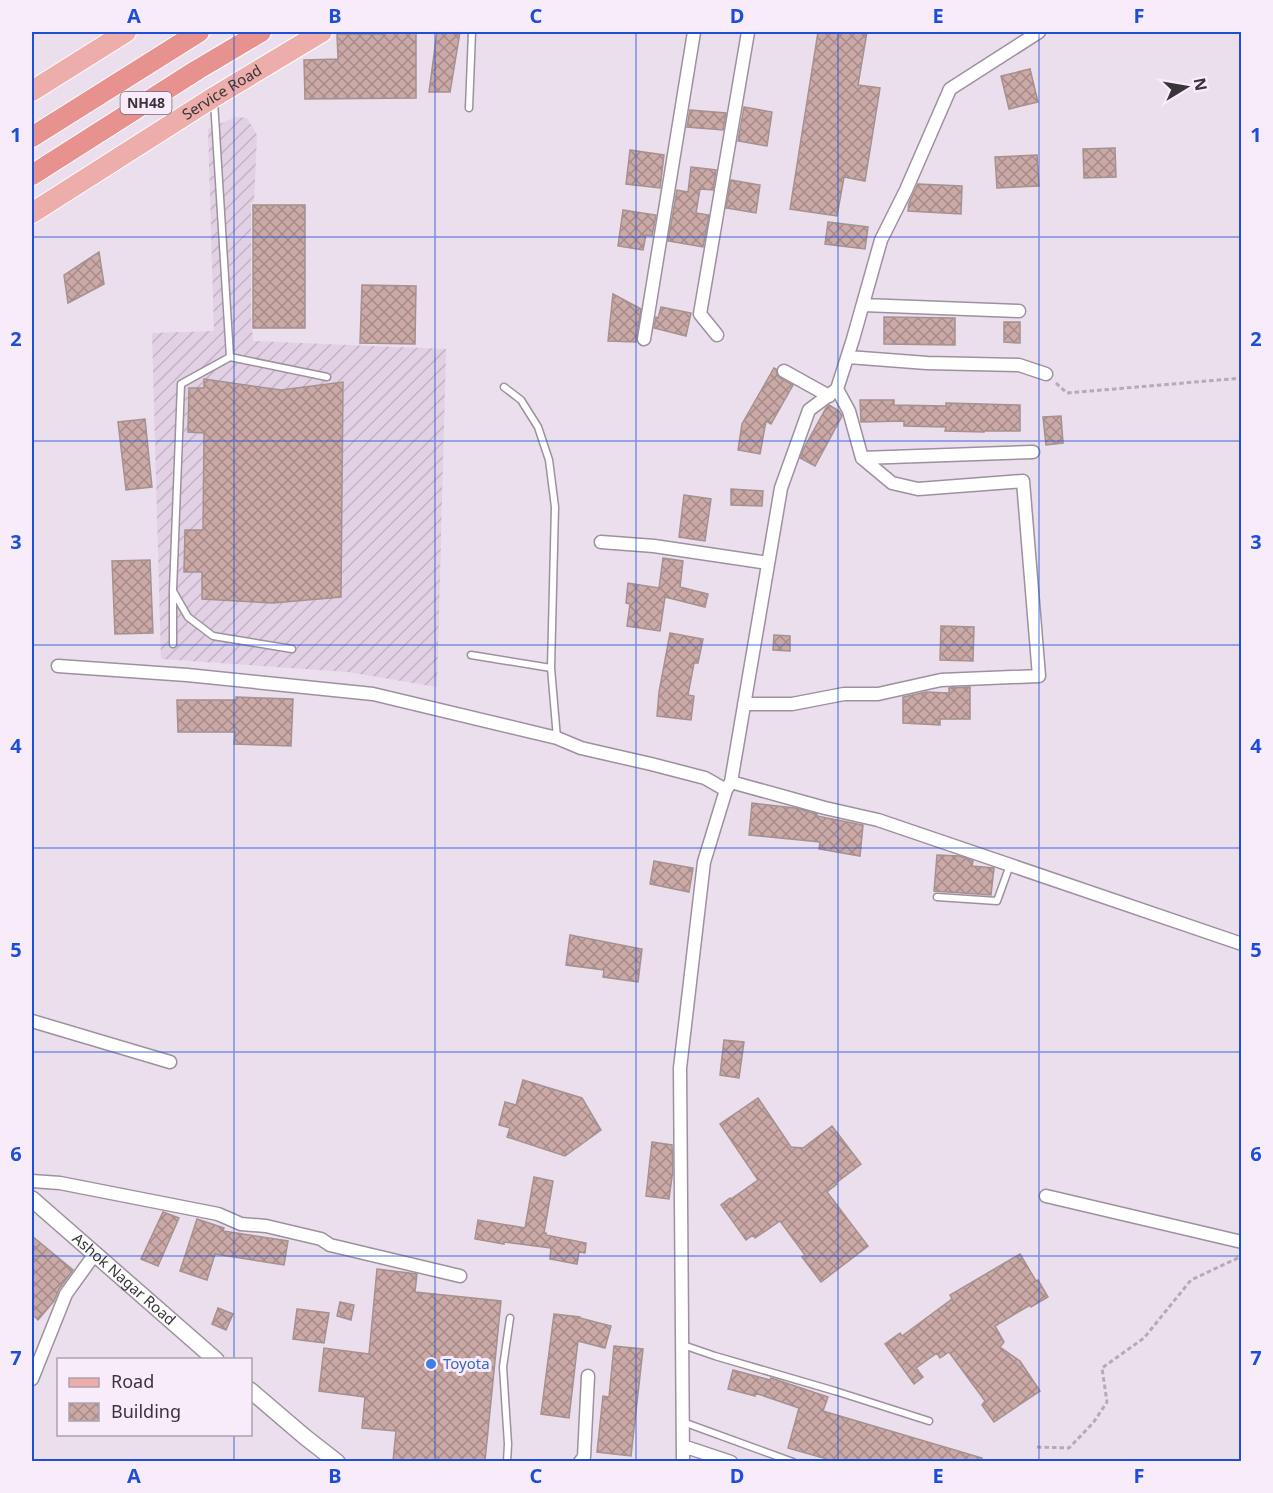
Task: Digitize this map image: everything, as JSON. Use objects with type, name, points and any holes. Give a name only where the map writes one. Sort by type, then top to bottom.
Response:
[{"type":"highway","name":"NH48","points":[[32,137],[199,32]]},
{"type":"highway","name":"NH48","points":[[32,175],[261,32]]},
{"type":"main road","points":[[32,91],[126,32]]},
{"type":"main road","name":"Service Road","points":[[32,213],[322,32]]},
{"type":"street","points":[[644,339],[694,32]]},
{"type":"street","points":[[717,335],[700,314],[748,32]]},
{"type":"street","points":[[683,1461],[680,1068],[704,862],[728,786],[781,488],[809,410],[833,393],[848,357],[881,240],[950,89],[1040,32]]},
{"type":"street","points":[[863,305],[1019,311]]},
{"type":"street","points":[[848,357],[927,363],[1018,365],[1046,374]]},
{"type":"street","points":[[744,704],[792,704],[844,694],[878,694],[941,680],[1039,676],[1023,481],[918,489],[892,483],[862,458],[849,411],[833,393],[784,371]]},
{"type":"street","points":[[862,458],[1033,452]]},
{"type":"street","points":[[601,542],[654,546],[768,563]]},
{"type":"street","points":[[58,666],[187,675],[373,694],[557,738],[581,748],[651,764],[728,786],[878,820],[1242,944]]},
{"type":"street","points":[[32,1021],[170,1062]]},
{"type":"street","points":[[32,1181],[60,1183],[218,1214],[241,1224],[266,1226],[321,1239],[330,1245],[460,1276]]},
{"type":"street","points":[[1046,1196],[1242,1242]]},
{"type":"street","name":"Ashok Nagar Road","points":[[32,1199],[215,1358]]},
{"type":"street","points":[[32,1378],[66,1294],[94,1255]]},
{"type":"street","points":[[584,1460],[588,1376]]},
{"type":"street","points":[[252,1392],[338,1461]]},
{"type":"street","points":[[683,1446],[731,1461]]},
{"type":"lane","points":[[469,108],[472,32]]},
{"type":"lane","points":[[214,98],[230,357]]},
{"type":"lane","points":[[173,644],[181,384],[230,357],[327,377]]},
{"type":"lane","points":[[504,387],[520,400],[532,418],[549,460],[555,507],[551,668],[557,738]]},
{"type":"lane","points":[[173,590],[188,617],[213,636],[292,648]]},
{"type":"lane","points":[[471,655],[551,668]]},
{"type":"lane","points":[[937,897],[997,901],[1010,864]]},
{"type":"lane","points":[[507,1461],[503,1367],[510,1318]]},
{"type":"lane","points":[[683,1345],[929,1421]]},
{"type":"lane","points":[[683,1422],[793,1461]]},
{"type":"path","points":[[1046,374],[1066,393],[1242,378]]},
{"type":"path","points":[[1037,1447],[1069,1448],[1093,1423],[1107,1402],[1102,1368],[1144,1338],[1191,1280],[1242,1257]]},
{"type":"shaded area","points":[[236,117],[247,118],[257,135],[254,201],[251,203],[253,341],[446,349],[437,687],[348,672],[161,659],[152,333],[214,331],[208,129]]},
{"type":"building","points":[[384,32],[416,32],[416,98],[305,99],[304,60],[338,59],[337,34],[384,34]]},
{"type":"building","points":[[437,32],[460,32],[450,92],[429,92]]},
{"type":"building","points":[[818,32],[867,32],[858,85],[880,88],[865,181],[844,177],[837,216],[790,209]]},
{"type":"building","points":[[1030,69],[1038,102],[1009,109],[1001,76]]},
{"type":"building","points":[[744,107],[772,112],[767,146],[738,141]]},
{"type":"building","points":[[690,110],[726,113],[723,130],[687,127]]},
{"type":"building","points":[[1115,148],[1116,177],[1084,178],[1083,149]]},
{"type":"building","points":[[630,150],[664,155],[660,188],[626,184]]},
{"type":"building","points":[[1037,155],[1039,186],[997,188],[995,157]]},
{"type":"building","points":[[691,167],[716,170],[713,190],[700,189],[696,213],[709,215],[703,247],[668,241],[677,190],[688,192]]},
{"type":"building","points":[[731,180],[760,185],[756,213],[726,208]]},
{"type":"building","points":[[918,184],[962,186],[961,214],[908,211],[909,203]]},
{"type":"building","points":[[253,205],[305,205],[305,328],[253,328]]},
{"type":"building","points":[[623,210],[656,215],[652,236],[646,235],[643,250],[618,246]]},
{"type":"building","points":[[828,222],[868,227],[865,249],[825,244]]},
{"type":"building","points":[[99,252],[104,284],[68,303],[64,275]]},
{"type":"building","points":[[362,285],[416,286],[415,344],[360,343]]},
{"type":"building","points":[[613,294],[641,309],[636,342],[608,341]]},
{"type":"building","points":[[661,307],[691,313],[686,336],[654,328]]},
{"type":"building","points":[[884,317],[955,318],[955,345],[884,344]]},
{"type":"building","points":[[1004,322],[1020,322],[1020,343],[1004,342]]},
{"type":"building","points":[[774,368],[780,378],[793,385],[771,424],[766,421],[760,454],[738,450],[742,424]]},
{"type":"building","points":[[204,379],[281,390],[343,382],[341,597],[273,603],[202,599],[202,572],[184,572],[185,530],[203,530],[204,433],[188,432],[189,388],[204,388]]},
{"type":"building","points":[[860,400],[894,400],[894,405],[946,406],[946,403],[1020,405],[1020,431],[945,431],[946,427],[904,426],[904,421],[861,422]]},
{"type":"building","points":[[829,405],[839,411],[842,416],[815,466],[800,458]]},
{"type":"building","points":[[1061,416],[1063,443],[1046,445],[1043,417]]},
{"type":"building","points":[[145,419],[152,487],[126,490],[118,422]]},
{"type":"building","points":[[731,489],[763,491],[762,506],[731,505]]},
{"type":"building","points":[[684,495],[711,499],[705,541],[679,537]]},
{"type":"building","points":[[663,558],[683,561],[680,587],[708,594],[705,607],[665,597],[660,631],[627,626],[630,604],[626,603],[628,583],[659,588]]},
{"type":"building","points":[[150,560],[153,633],[115,634],[112,561]]},
{"type":"building","points":[[941,626],[974,627],[973,661],[940,660]]},
{"type":"building","points":[[670,633],[703,639],[698,663],[694,663],[688,695],[694,696],[691,720],[657,716]]},
{"type":"building","points":[[774,635],[790,636],[790,651],[773,650]]},
{"type":"building","points":[[970,687],[970,719],[940,719],[940,725],[903,723],[903,697],[926,692],[949,693],[949,688]]},
{"type":"building","points":[[236,697],[293,699],[291,746],[234,744],[235,732],[178,732],[177,700],[236,700]]},
{"type":"building","points":[[752,803],[795,808],[817,814],[817,816],[863,825],[860,856],[819,849],[820,842],[749,835]]},
{"type":"building","points":[[937,855],[960,856],[973,861],[972,866],[994,868],[991,895],[934,891]]},
{"type":"building","points":[[654,861],[693,868],[689,892],[650,884]]},
{"type":"building","points":[[570,935],[642,949],[638,982],[603,977],[604,970],[566,965]]},
{"type":"building","points":[[724,1040],[744,1042],[739,1078],[720,1075]]},
{"type":"building","points":[[523,1080],[582,1098],[601,1130],[565,1156],[507,1137],[510,1128],[499,1125],[505,1102],[516,1105]]},
{"type":"building","points":[[758,1098],[791,1147],[803,1148],[832,1126],[861,1164],[827,1192],[868,1246],[821,1282],[802,1257],[805,1255],[780,1221],[755,1238],[753,1235],[746,1240],[721,1205],[758,1180],[720,1124]]},
{"type":"building","points":[[652,1142],[672,1145],[673,1170],[669,1199],[646,1196]]},
{"type":"building","points":[[534,1177],[553,1181],[544,1233],[586,1243],[585,1253],[579,1252],[577,1264],[550,1259],[551,1248],[475,1239],[478,1220],[525,1228]]},
{"type":"building","points":[[163,1212],[179,1218],[158,1266],[141,1259]]},
{"type":"building","points":[[197,1219],[224,1228],[223,1231],[288,1241],[284,1265],[215,1254],[207,1280],[180,1271]]},
{"type":"building","points":[[32,1236],[73,1270],[59,1289],[54,1301],[38,1320],[32,1314]]},
{"type":"building","points":[[1020,1254],[1048,1297],[995,1326],[1004,1342],[1000,1347],[1020,1361],[1040,1391],[994,1422],[982,1405],[985,1401],[949,1352],[940,1358],[937,1353],[916,1368],[923,1377],[914,1384],[885,1344],[900,1333],[902,1336],[952,1299],[950,1295]]},
{"type":"building","name":"Toyota","points":[[377,1269],[417,1274],[415,1292],[501,1301],[485,1461],[393,1461],[396,1431],[362,1428],[365,1397],[319,1391],[324,1348],[369,1354]]},
{"type":"building","points":[[340,1302],[354,1305],[351,1320],[337,1316]]},
{"type":"building","points":[[218,1308],[233,1314],[226,1330],[212,1324]]},
{"type":"building","points":[[297,1309],[329,1313],[324,1343],[293,1339]]},
{"type":"building","points":[[554,1314],[580,1317],[611,1326],[605,1348],[578,1341],[569,1418],[541,1414]]},
{"type":"building","points":[[614,1346],[643,1349],[631,1456],[597,1452],[603,1396],[609,1397]]},
{"type":"building","points":[[733,1370],[770,1380],[771,1378],[828,1397],[823,1411],[982,1458],[982,1461],[826,1461],[827,1459],[788,1448],[799,1408],[755,1393],[755,1396],[728,1389]]},
{"type":"place","name":"Toyota","points":[[431,1364]]}]
